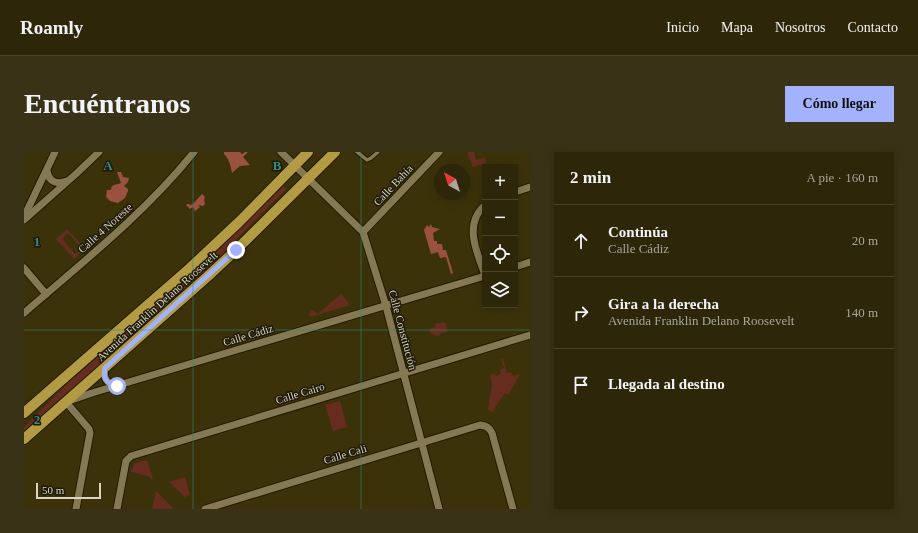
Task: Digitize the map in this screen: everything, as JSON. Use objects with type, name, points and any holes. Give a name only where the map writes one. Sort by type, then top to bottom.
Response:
[{"type":"main road","name":"Avenida Franklin Delano Roosevelt","points":[[24,413],[190,268],[308,152]]},
{"type":"main road","name":"Avenida Franklin Delano Roosevelt","points":[[24,439],[231,256],[335,152]]},
{"type":"street","points":[[24,218],[55,152]]},
{"type":"street","points":[[24,218],[70,180],[99,152]]},
{"type":"street","name":"Calle 4 Noreste","points":[[24,313],[124,227],[162,190],[194,152]]},
{"type":"street","name":"Calle Constitución","points":[[281,152],[363,232],[386,306],[439,509]]},
{"type":"street","name":"Calle Bahía","points":[[363,232],[439,152]]},
{"type":"street","points":[[47,171],[50,179],[57,183],[70,180]]},
{"type":"street","points":[[518,191],[530,187]]},
{"type":"street","points":[[482,209],[477,216],[472,231],[475,248],[484,272]]},
{"type":"street","points":[[518,266],[530,262]]},
{"type":"street","points":[[24,268],[46,294]]},
{"type":"street","name":"Calle Cádiz","points":[[66,402],[482,276]]},
{"type":"street","name":"Calle Cairo","points":[[117,509],[126,461],[131,456],[530,335]]},
{"type":"street","points":[[105,368],[104,378],[110,384],[117,386]]},
{"type":"street","points":[[66,402],[89,428],[90,433],[76,509]]},
{"type":"street","name":"Calle Cali","points":[[205,509],[480,425],[486,426],[490,429],[513,509]]},
{"type":"lane","points":[[357,152],[367,160],[378,152]]},
{"type":"shaded area","points":[[224,152],[240,152],[242,154],[248,152],[243,157],[250,165],[240,166],[232,173],[230,164]]},
{"type":"shaded area","points":[[467,152],[474,152],[476,160],[485,157],[486,163],[473,167]]},
{"type":"shaded area","points":[[117,172],[121,172],[123,177],[129,178],[128,182],[124,186],[128,189],[125,198],[118,203],[110,201],[106,197],[107,190],[111,190],[113,186],[121,183]]},
{"type":"shaded area","points":[[284,186],[286,189],[213,265],[24,431],[24,427],[69,382],[194,272]]},
{"type":"shaded area","points":[[202,194],[205,197],[205,204],[203,206],[198,205],[200,207],[195,211],[193,207],[190,209],[186,205],[192,205]]},
{"type":"shaded area","points":[[431,224],[432,227],[440,229],[433,233],[434,241],[437,241],[437,244],[442,244],[443,250],[446,250],[453,273],[451,274],[446,257],[440,258],[438,252],[431,254],[424,230],[427,225],[429,227]]},
{"type":"shaded area","points":[[67,229],[80,243],[79,245],[68,233],[62,239],[75,254],[81,252],[74,259],[56,239]]},
{"type":"shaded area","points":[[341,294],[350,305],[310,317],[309,313],[312,310],[318,314]]},
{"type":"shaded area","points":[[445,322],[447,332],[438,336],[431,334],[429,329],[436,327],[435,324]]},
{"type":"shaded area","points":[[501,359],[503,359],[507,373],[511,372],[513,376],[520,374],[508,395],[505,393],[492,412],[488,409],[492,385],[490,375],[495,373],[496,376],[501,374],[500,370],[504,368]]},
{"type":"shaded area","points":[[340,401],[347,427],[333,431],[325,405]]},
{"type":"shaded area","points":[[147,460],[153,479],[131,471],[135,463]]},
{"type":"shaded area","points":[[185,477],[190,495],[186,496],[186,498],[169,482]]},
{"type":"shaded area","points":[[156,491],[173,508],[173,509],[152,509]]},
{"type":"route","points":[[117,386],[108,383],[104,378],[105,368],[236,250]]}]
